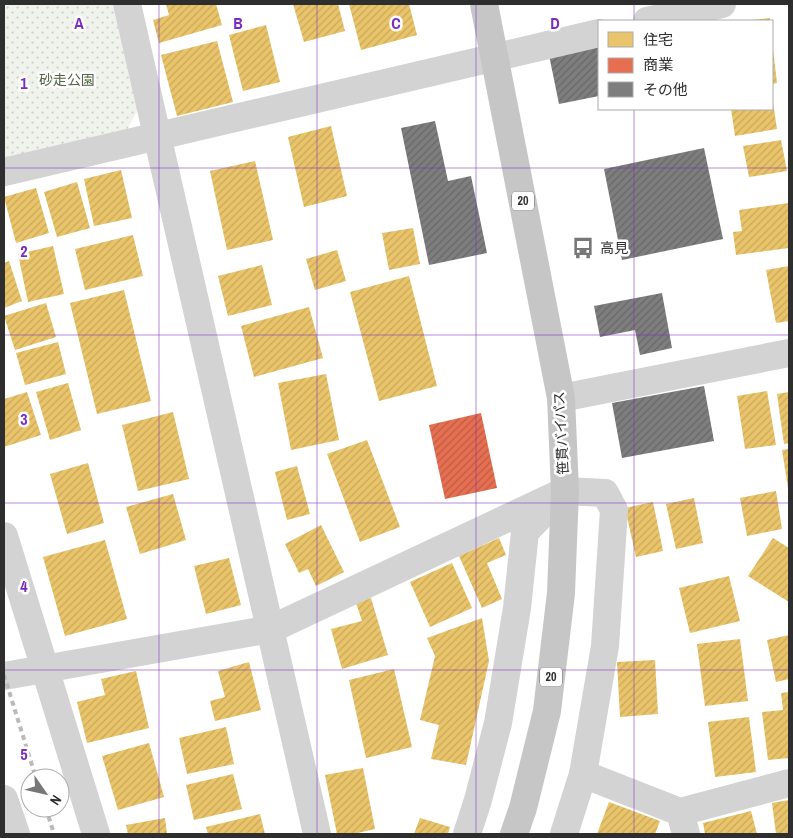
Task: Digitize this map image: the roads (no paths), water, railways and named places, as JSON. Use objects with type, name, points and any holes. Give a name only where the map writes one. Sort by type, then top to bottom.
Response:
[{"type":"main road","name":"笹貫バイパス","points":[[484,4],[561,398],[564,504],[561,593],[547,711],[523,808],[514,834]]},
{"type":"street","points":[[126,4],[317,834]]},
{"type":"street","points":[[651,20],[722,4]]},
{"type":"street","points":[[4,172],[598,33]]},
{"type":"street","points":[[561,398],[789,353]]},
{"type":"street","points":[[4,676],[271,629],[564,504],[605,493],[614,510],[605,646],[583,774],[564,834]]},
{"type":"street","points":[[467,834],[498,723],[517,608],[525,532],[564,504]]},
{"type":"street","points":[[4,536],[96,834]]},
{"type":"street","points":[[583,774],[683,823],[789,783]]},
{"type":"street","points":[[4,799],[16,834]]},
{"type":"railway","points":[[4,675],[33,768]]},
{"type":"railway","points":[[49,818],[54,834]]},
{"type":"place","name":"高見","points":[[583,248]]},
{"type":"park label","name":"砂走公園","points":[[67,80]]}]
